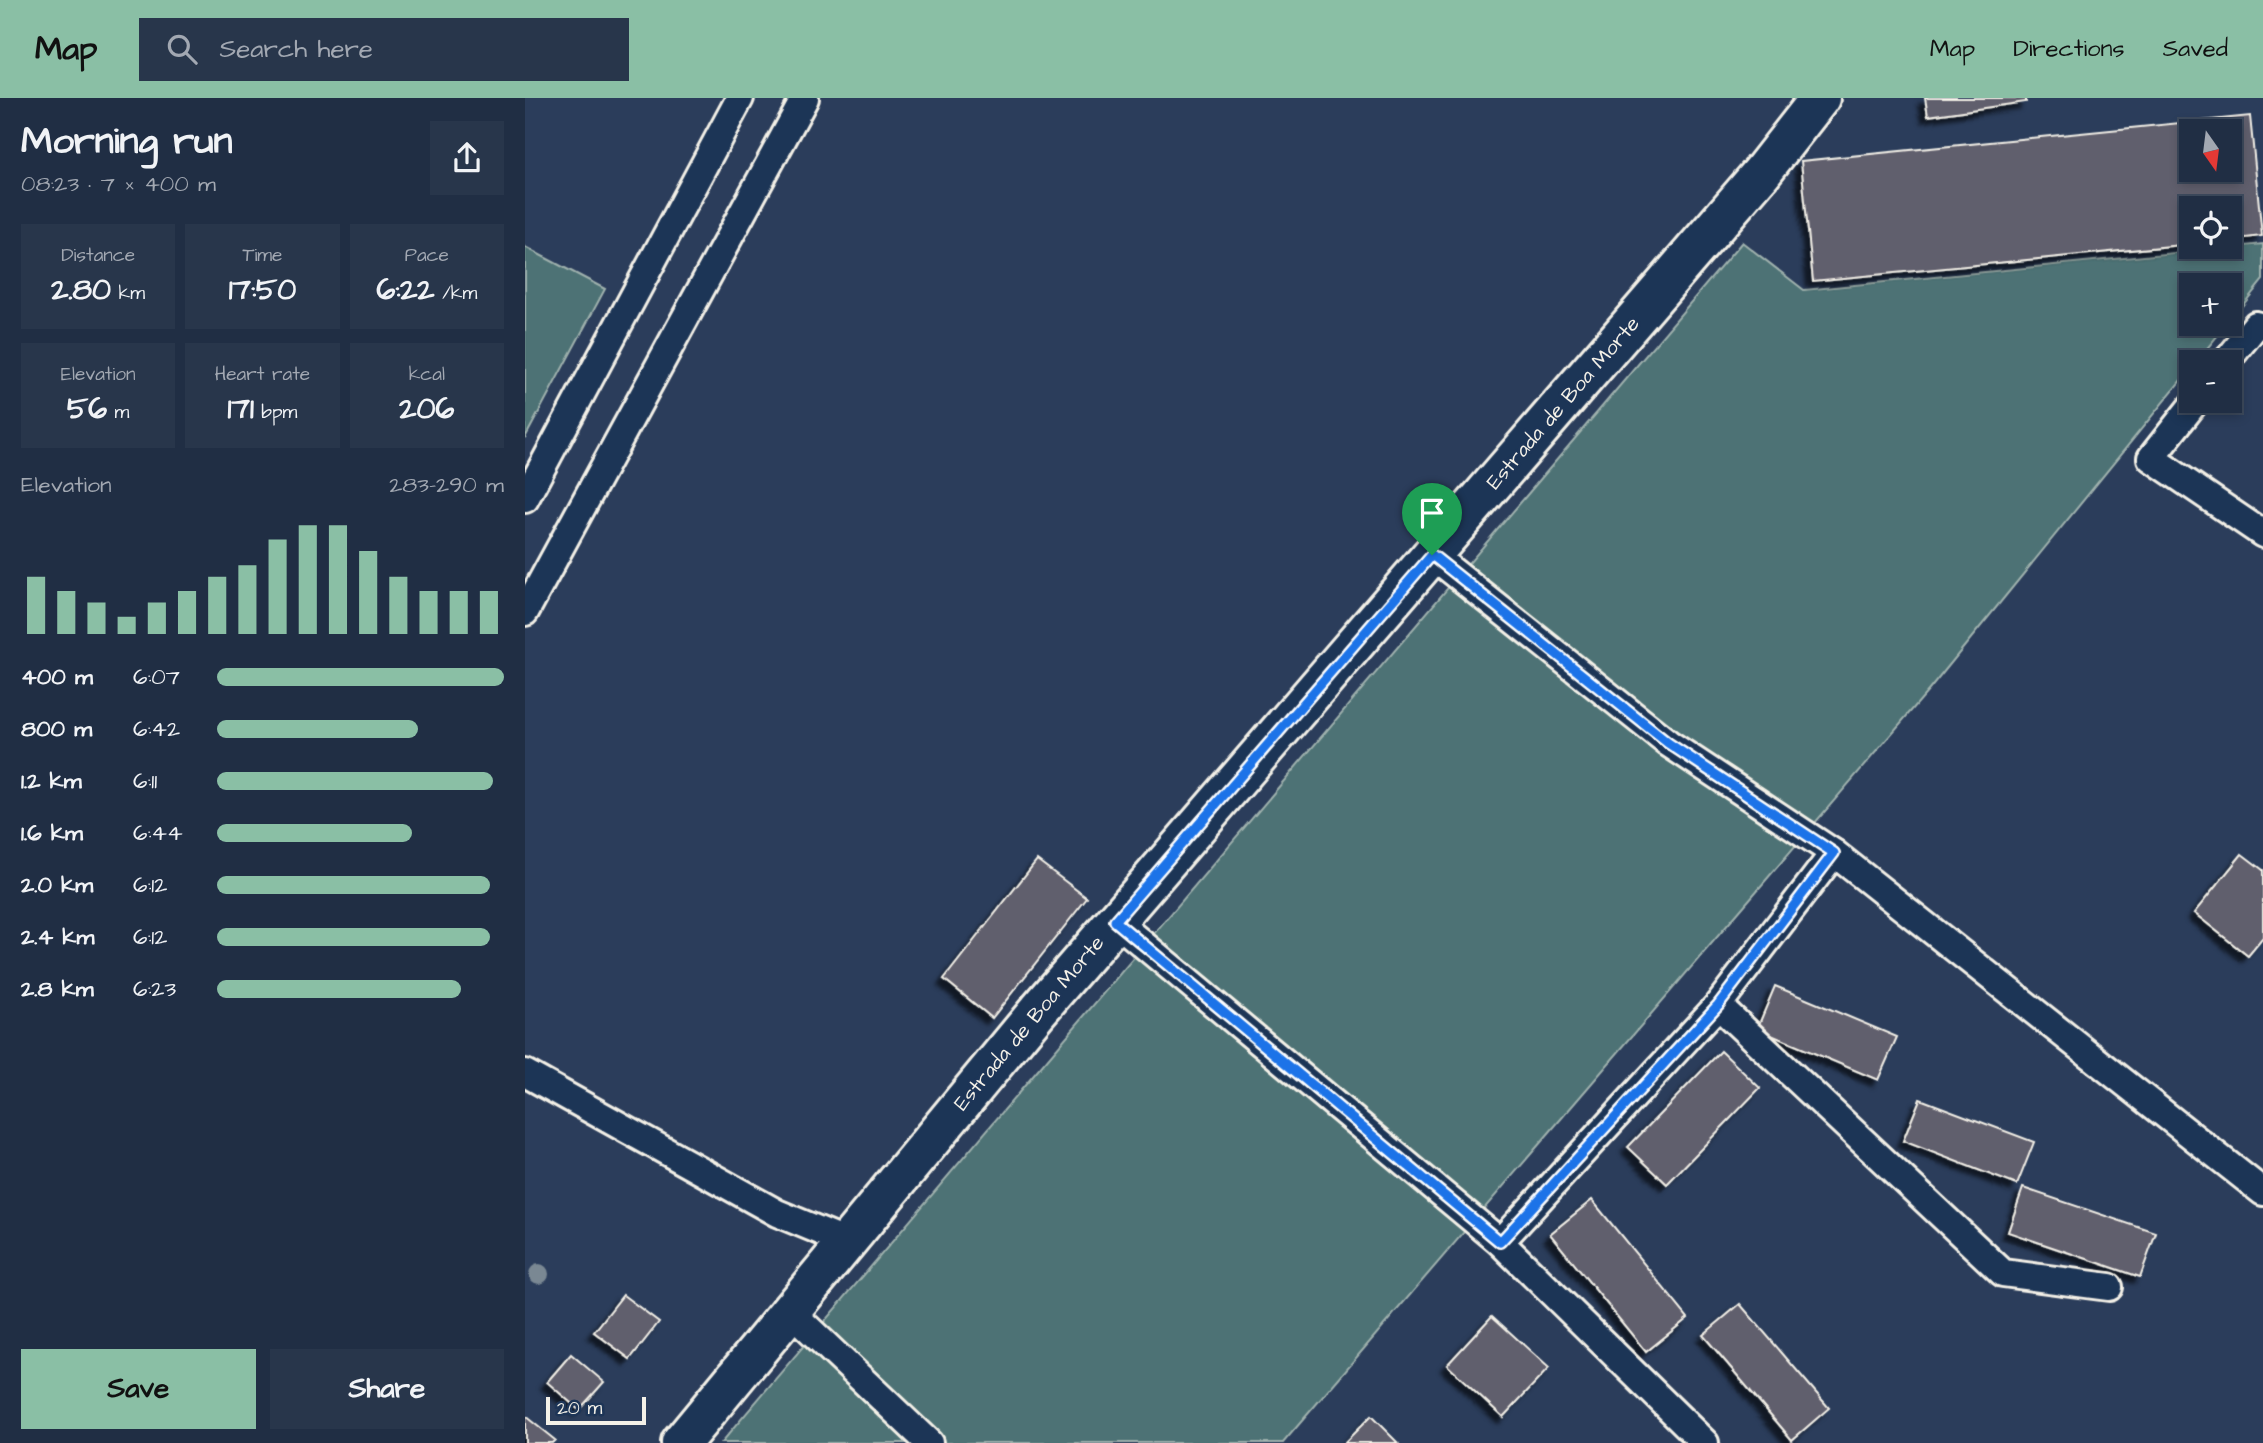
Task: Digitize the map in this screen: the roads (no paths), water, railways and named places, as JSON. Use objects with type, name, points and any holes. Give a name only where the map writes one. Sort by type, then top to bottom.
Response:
[{"type":"main road","name":"Estrada de Boa Morte","points":[[681,1443],[1115,921],[1762,172],[1819,98]]},
{"type":"street","points":[[525,499],[740,98]]},
{"type":"street","points":[[525,612],[805,98]]},
{"type":"street","points":[[2237,350],[2261,323]]},
{"type":"street","points":[[2187,413],[2151,458],[2263,534]]},
{"type":"street","points":[[1432,555],[1668,743],[1834,853],[2263,1192]]},
{"type":"street","points":[[1500,1242],[1718,1005],[1834,853]]},
{"type":"street","points":[[1115,921],[1500,1242],[1705,1443]]},
{"type":"street","points":[[1718,1005],[2003,1273],[2109,1287]]},
{"type":"street","points":[[525,1073],[777,1213],[847,1242]]},
{"type":"street","points":[[790,1311],[929,1443]]}]
